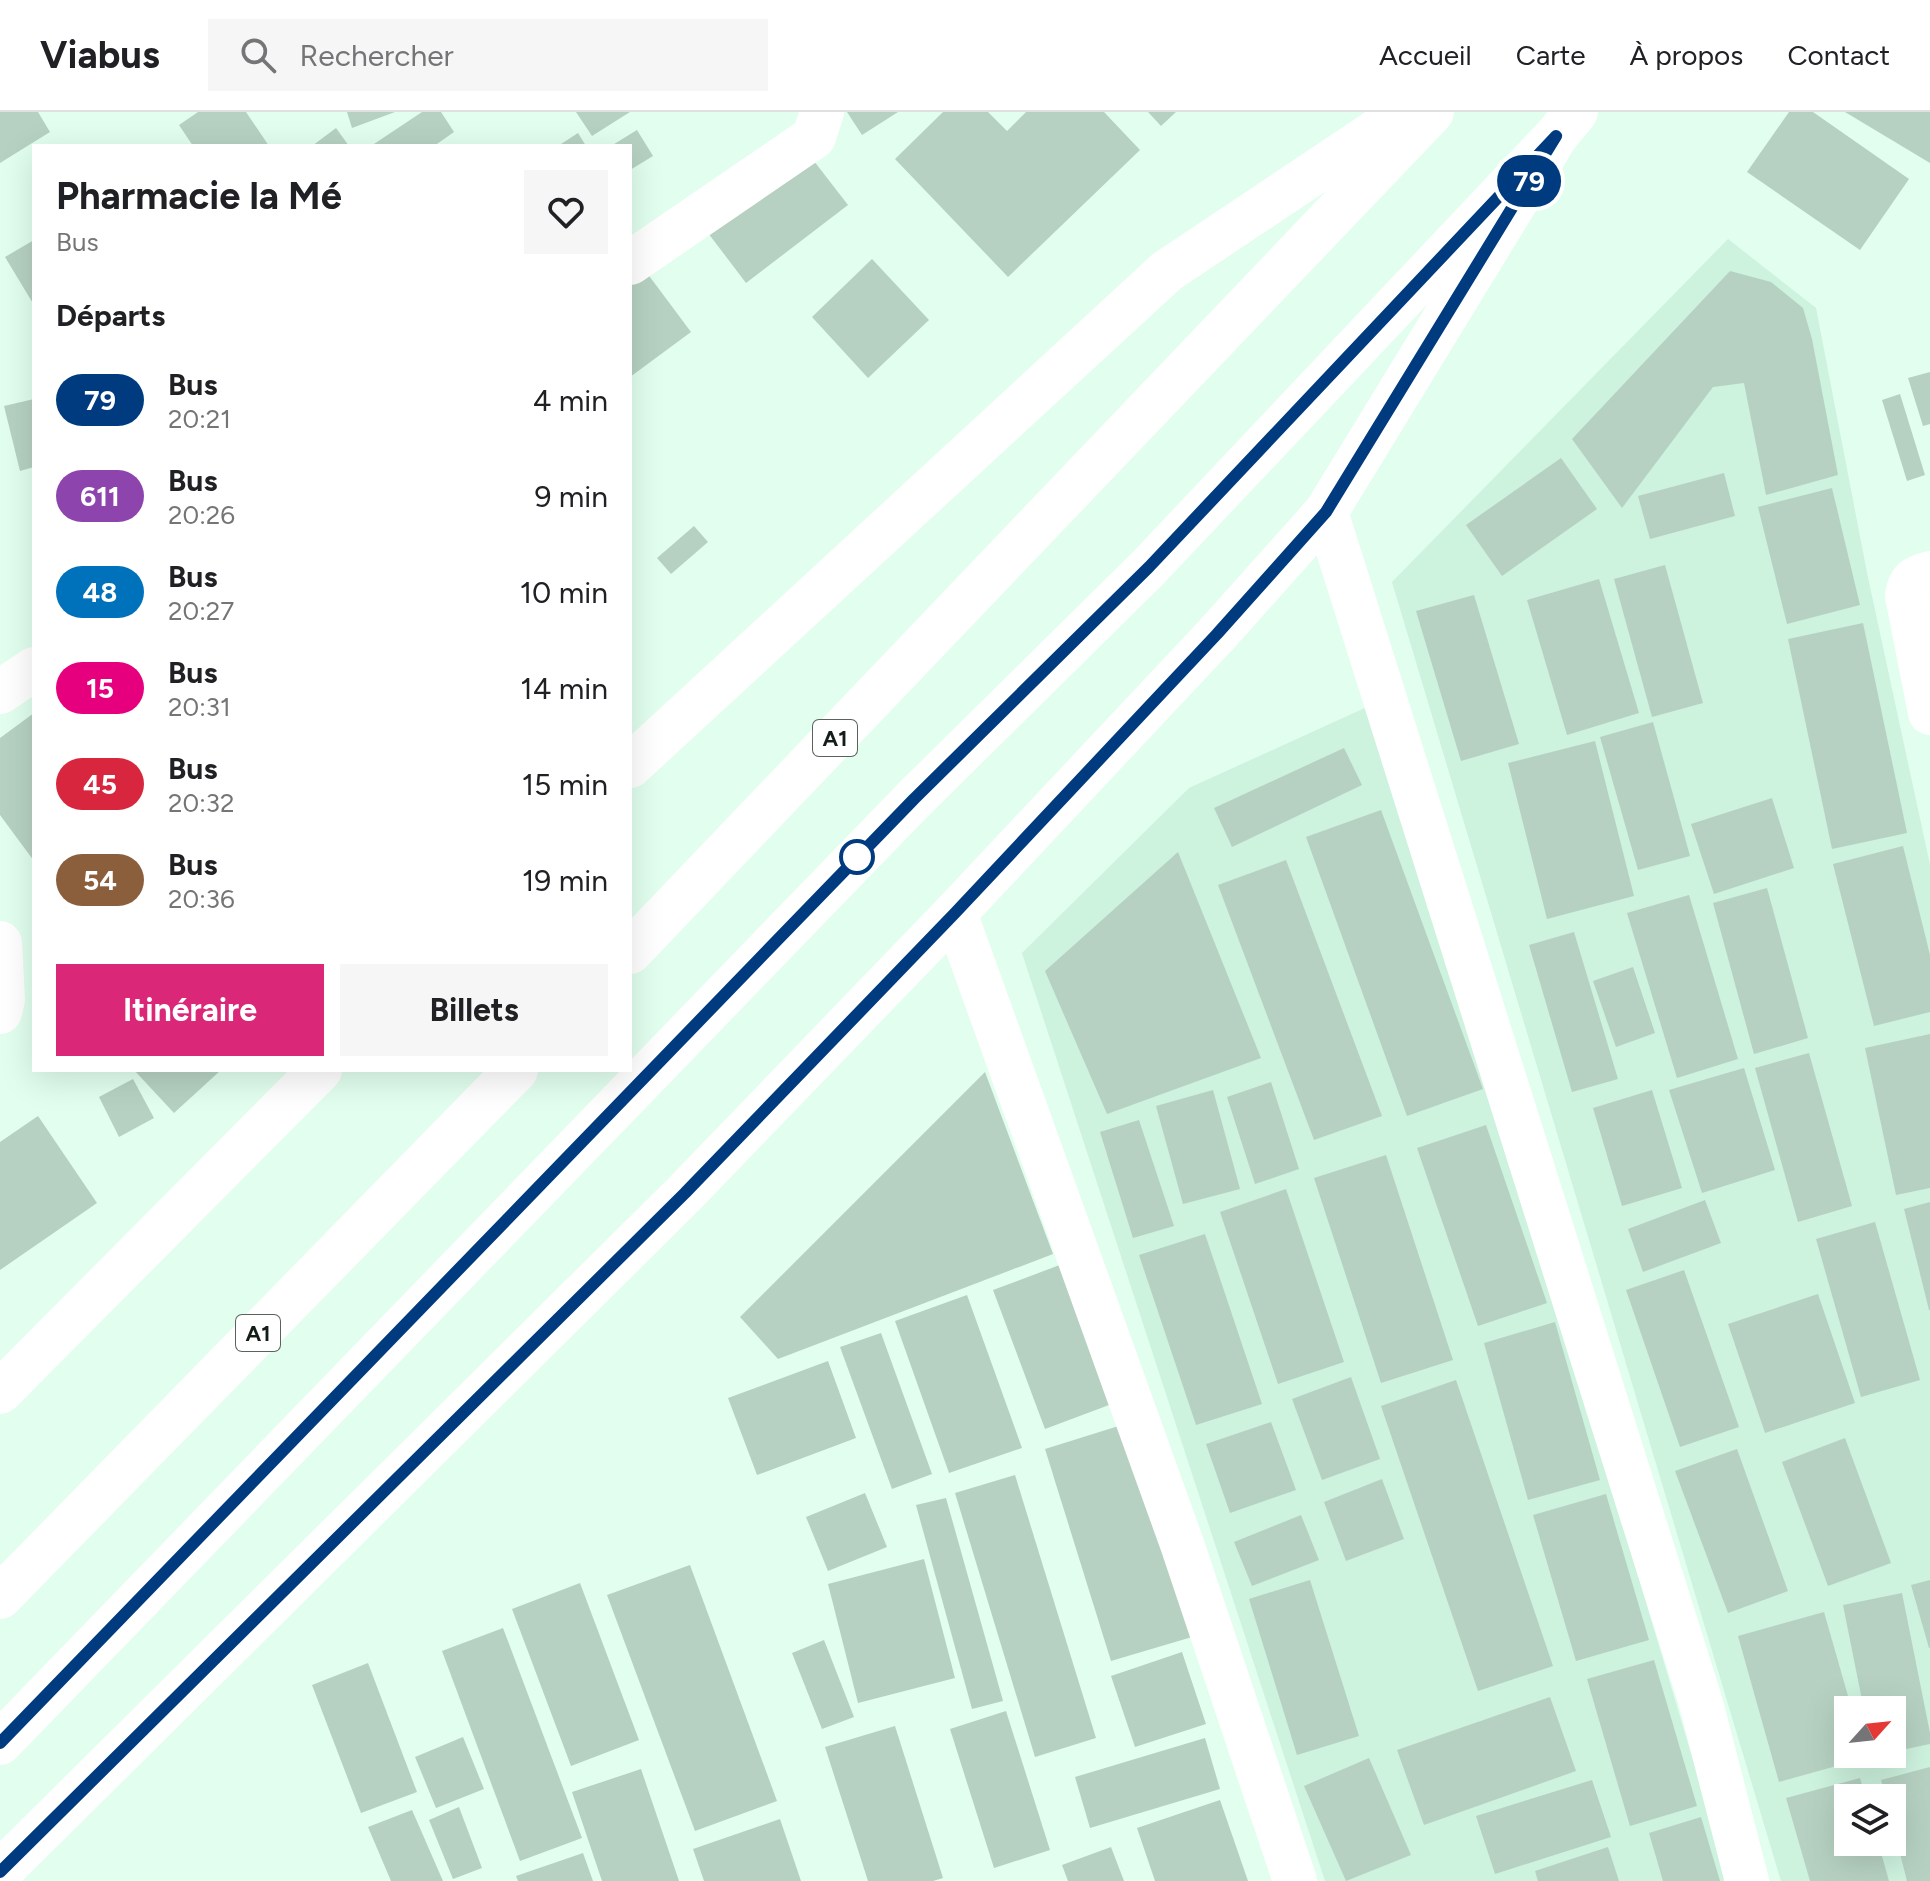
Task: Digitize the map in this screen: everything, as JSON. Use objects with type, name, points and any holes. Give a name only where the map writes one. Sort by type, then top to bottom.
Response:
[{"type":"main road","points":[[632,262],[814,137],[822,112]]},
{"type":"main road","points":[[632,764],[1167,271],[1405,112]]},
{"type":"main road","name":"A1","points":[[632,950],[1432,112]]},
{"type":"main road","points":[[0,1872],[685,1193],[1207,645],[1326,512],[1566,124]]},
{"type":"main road","points":[[0,1743],[914,799],[1149,567],[1566,124]]},
{"type":"main road","points":[[1326,512],[1701,1703],[1747,1881]]},
{"type":"main road","points":[[1930,573],[1917,576],[1908,584],[1907,596],[1930,713]]},
{"type":"main road","points":[[0,692],[32,670]]},
{"type":"main road","points":[[955,913],[1182,1544],[1295,1881]]},
{"type":"main road","points":[[0,943],[3,999],[0,1012]]},
{"type":"main road","points":[[0,1392],[318,1072]]},
{"type":"main road","name":"A1","points":[[0,1597],[514,1072]]},
{"type":"shaded area","points":[[1728,239],[1816,308],[1867,573],[1930,865],[1930,1881],[1781,1881],[1392,582]]},
{"type":"shaded area","points":[[1378,702],[1729,1881],[1325,1881],[1022,953],[1189,788]]},
{"type":"building","points":[[0,112],[38,112],[50,132],[0,163]]},
{"type":"building","points":[[198,112],[246,112],[268,144],[192,144],[179,125]]},
{"type":"building","points":[[347,112],[395,112],[352,128]]},
{"type":"building","points":[[422,112],[441,112],[454,132],[437,144],[374,144]]},
{"type":"building","points":[[576,112],[630,112],[592,136]]},
{"type":"building","points":[[847,112],[898,112],[862,135]]},
{"type":"building","points":[[943,112],[988,112],[1007,131],[1026,112],[1104,112],[1140,150],[1008,277],[895,159]]},
{"type":"building","points":[[1148,112],[1176,112],[1161,126]]},
{"type":"building","points":[[1789,112],[1813,112],[1909,179],[1860,250],[1747,172]]},
{"type":"building","points":[[1845,112],[1930,112],[1930,163]]},
{"type":"building","points":[[336,128],[348,144],[315,144]]},
{"type":"building","points":[[637,130],[653,156],[632,169],[632,144],[614,144]]},
{"type":"building","points":[[578,133],[585,144],[561,144]]},
{"type":"building","points":[[807,152],[848,205],[746,283],[705,229]]},
{"type":"building","points":[[32,241],[32,302],[5,257]]},
{"type":"building","points":[[872,259],[929,320],[868,378],[812,317]]},
{"type":"building","points":[[644,269],[691,332],[632,376],[632,278]]},
{"type":"building","points":[[1730,271],[1771,282],[1803,308],[1812,339],[1838,475],[1766,495],[1744,383],[1713,387],[1622,508],[1572,439]]},
{"type":"building","points":[[1930,372],[1930,424],[1923,426],[1908,378]]},
{"type":"building","points":[[1900,394],[1925,475],[1907,481],[1882,400]]},
{"type":"building","points":[[32,399],[32,468],[20,471],[4,406]]},
{"type":"building","points":[[1561,458],[1597,509],[1502,576],[1466,525]]},
{"type":"building","points":[[1724,473],[1735,516],[1650,539],[1638,496]]},
{"type":"building","points":[[1832,488],[1860,605],[1787,624],[1758,507]]},
{"type":"building","points":[[694,526],[708,542],[671,574],[657,558]]},
{"type":"building","points":[[1665,565],[1703,703],[1652,717],[1614,579]]},
{"type":"building","points":[[1599,579],[1639,713],[1567,735],[1527,600]]},
{"type":"building","points":[[1474,595],[1519,744],[1461,761],[1416,611]]},
{"type":"building","points":[[1863,623],[1907,833],[1832,849],[1788,639]]},
{"type":"building","points":[[32,714],[32,858],[0,815],[0,738]]},
{"type":"building","points":[[1653,722],[1690,856],[1638,870],[1600,737]]},
{"type":"building","points":[[1595,741],[1634,896],[1547,919],[1508,763]]},
{"type":"building","points":[[1344,748],[1362,785],[1232,847],[1214,808]]},
{"type":"building","points":[[1772,798],[1794,868],[1714,894],[1691,824]]},
{"type":"building","points":[[1381,810],[1483,1089],[1407,1116],[1306,837]]},
{"type":"building","points":[[1903,846],[1930,955],[1930,1012],[1874,1026],[1833,864]]},
{"type":"building","points":[[1178,852],[1261,1058],[1107,1114],[1045,971]]},
{"type":"building","points":[[1286,860],[1382,1116],[1314,1140],[1218,885]]},
{"type":"building","points":[[1767,888],[1808,1038],[1754,1054],[1713,903]]},
{"type":"building","points":[[1689,895],[1738,1059],[1677,1078],[1627,913]]},
{"type":"building","points":[[1574,932],[1618,1079],[1572,1092],[1529,945]]},
{"type":"building","points":[[1633,967],[1655,1033],[1616,1047],[1593,981]]},
{"type":"building","points":[[1930,1034],[1930,1188],[1896,1195],[1865,1048]]},
{"type":"building","points":[[1809,1053],[1852,1206],[1798,1222],[1755,1068]]},
{"type":"building","points":[[1744,1068],[1775,1170],[1702,1193],[1669,1090]]},
{"type":"building","points":[[136,1072],[219,1072],[174,1113]]},
{"type":"building","points":[[985,1072],[1053,1254],[778,1359],[740,1317]]},
{"type":"building","points":[[133,1079],[154,1118],[119,1137],[99,1097]]},
{"type":"building","points":[[1271,1082],[1299,1169],[1255,1184],[1227,1097]]},
{"type":"building","points":[[1213,1090],[1240,1189],[1183,1204],[1156,1106]]},
{"type":"building","points":[[1652,1090],[1682,1188],[1622,1206],[1593,1108]]},
{"type":"building","points":[[38,1116],[97,1203],[0,1270],[0,1142]]},
{"type":"building","points":[[1139,1120],[1174,1226],[1133,1238],[1100,1132]]},
{"type":"building","points":[[1486,1125],[1547,1303],[1478,1326],[1417,1148]]},
{"type":"building","points":[[1386,1155],[1453,1360],[1381,1383],[1314,1178]]},
{"type":"building","points":[[1286,1189],[1344,1362],[1278,1384],[1220,1212]]},
{"type":"building","points":[[1705,1200],[1721,1243],[1643,1272],[1628,1229]]},
{"type":"building","points":[[1930,1202],[1930,1310],[1929,1310],[1904,1209]]},
{"type":"building","points":[[1875,1222],[1920,1380],[1861,1397],[1816,1239]]},
{"type":"building","points":[[1205,1234],[1262,1404],[1196,1425],[1139,1255]]},
{"type":"building","points":[[1065,1263],[1117,1402],[1045,1429],[993,1290]]},
{"type":"building","points":[[1684,1270],[1739,1427],[1680,1447],[1626,1290]]},
{"type":"building","points":[[1818,1294],[1855,1403],[1765,1433],[1728,1324]]},
{"type":"building","points":[[967,1295],[1022,1448],[949,1473],[895,1321]]},
{"type":"building","points":[[1555,1322],[1600,1480],[1528,1500],[1484,1343]]},
{"type":"building","points":[[881,1333],[932,1474],[892,1489],[840,1347]]},
{"type":"building","points":[[828,1361],[856,1438],[757,1475],[728,1398]]},
{"type":"building","points":[[1351,1377],[1380,1459],[1322,1480],[1292,1399]]},
{"type":"building","points":[[1456,1380],[1553,1666],[1478,1691],[1381,1406]]},
{"type":"building","points":[[1271,1422],[1296,1490],[1230,1513],[1206,1444]]},
{"type":"building","points":[[1125,1424],[1192,1637],[1111,1661],[1045,1449]]},
{"type":"building","points":[[1845,1438],[1891,1563],[1828,1586],[1782,1462]]},
{"type":"building","points":[[1737,1449],[1788,1591],[1728,1613],[1675,1471]]},
{"type":"building","points":[[1015,1475],[1096,1738],[1035,1757],[955,1493]]},
{"type":"building","points":[[1382,1479],[1404,1539],[1346,1561],[1324,1502]]},
{"type":"building","points":[[865,1493],[887,1547],[828,1571],[806,1517]]},
{"type":"building","points":[[1606,1494],[1649,1640],[1576,1661],[1533,1515]]},
{"type":"building","points":[[946,1498],[1003,1701],[972,1709],[916,1505]]},
{"type":"building","points":[[1301,1515],[1319,1560],[1252,1586],[1234,1542]]},
{"type":"building","points":[[924,1559],[955,1678],[858,1703],[828,1584]]},
{"type":"building","points":[[690,1565],[777,1801],[695,1831],[607,1595]]},
{"type":"building","points":[[1310,1580],[1359,1736],[1297,1755],[1249,1599]]},
{"type":"building","points":[[1930,1580],[1930,1648],[1929,1648],[1911,1585]]},
{"type":"building","points":[[580,1583],[639,1740],[571,1766],[512,1609]]},
{"type":"building","points":[[1902,1593],[1930,1744],[1906,1749],[1906,1696],[1861,1696],[1843,1605]]},
{"type":"building","points":[[1824,1612],[1848,1696],[1834,1696],[1834,1767],[1779,1782],[1738,1636]]},
{"type":"building","points":[[503,1628],[582,1838],[520,1861],[442,1651]]},
{"type":"building","points":[[824,1640],[854,1717],[822,1729],[792,1653]]},
{"type":"building","points":[[1182,1652],[1206,1724],[1135,1747],[1111,1676]]},
{"type":"building","points":[[1654,1660],[1697,1806],[1630,1826],[1587,1679]]},
{"type":"building","points":[[368,1663],[417,1792],[361,1813],[312,1685]]},
{"type":"building","points":[[1550,1697],[1576,1771],[1424,1825],[1397,1750]]},
{"type":"building","points":[[1006,1711],[1050,1850],[994,1868],[950,1729]]},
{"type":"building","points":[[895,1726],[943,1878],[933,1881],[868,1881],[825,1747]]},
{"type":"building","points":[[463,1737],[484,1789],[436,1808],[415,1757]]},
{"type":"building","points":[[1205,1738],[1220,1789],[1090,1828],[1075,1777]]},
{"type":"building","points":[[1369,1758],[1411,1855],[1346,1881],[1304,1786]]},
{"type":"building","points":[[1930,1767],[1930,1881],[1907,1881],[1901,1856],[1906,1856],[1906,1784],[1882,1784],[1881,1780]]},
{"type":"building","points":[[641,1769],[679,1881],[602,1881],[572,1792]]},
{"type":"building","points":[[1860,1778],[1862,1784],[1838,1784]]},
{"type":"building","points":[[1592,1780],[1611,1837],[1495,1874],[1476,1816]]},
{"type":"building","points":[[1834,1785],[1834,1856],[1882,1856],[1889,1881],[1810,1881],[1786,1798]]},
{"type":"building","points":[[1220,1800],[1248,1881],[1155,1881],[1137,1828]]},
{"type":"building","points":[[459,1807],[482,1868],[453,1879],[429,1820]]},
{"type":"building","points":[[412,1810],[443,1881],[391,1881],[368,1827]]},
{"type":"building","points":[[1701,1817],[1720,1881],[1663,1881],[1649,1833]]},
{"type":"building","points":[[780,1819],[801,1881],[704,1881],[693,1849]]},
{"type":"building","points":[[1111,1847],[1124,1881],[1068,1881],[1062,1865]]},
{"type":"building","points":[[1608,1847],[1619,1881],[1538,1881],[1535,1871]]},
{"type":"building","points":[[583,1853],[593,1881],[518,1881],[516,1876]]},
{"type":"bus line","name":"79","points":[[0,1743],[914,799],[1149,567],[1556,136],[1326,512],[1217,634],[955,913],[685,1193],[0,1872]]}]
